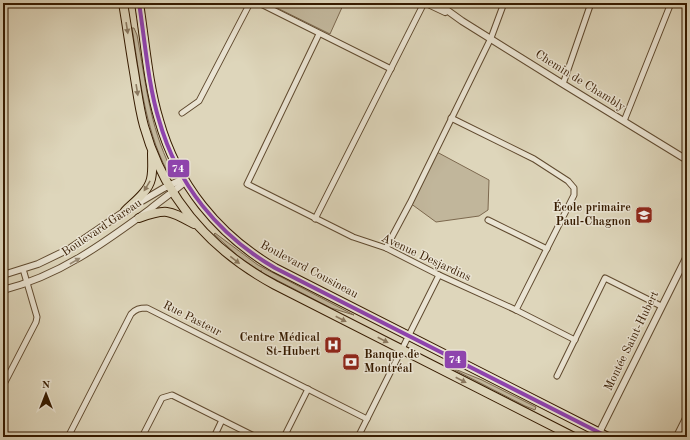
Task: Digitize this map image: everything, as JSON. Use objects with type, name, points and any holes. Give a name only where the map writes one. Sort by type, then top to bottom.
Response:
[{"type":"main road","points":[[123,3],[140,111],[152,150],[171,189],[198,226],[227,254],[256,274],[574,437]]},
{"type":"main road","name":"Boulevard Cousineau","points":[[139,3],[158,116],[172,156],[184,180],[200,204],[219,226],[254,255],[275,268],[598,435],[608,437]]},
{"type":"main road","points":[[125,211],[143,193],[150,181],[152,150]]},
{"type":"main road","points":[[139,218],[157,212],[168,212],[177,214],[198,226]]},
{"type":"street","points":[[182,113],[199,101],[250,3]]},
{"type":"street","points":[[259,3],[391,69]]},
{"type":"street","points":[[315,219],[425,3]]},
{"type":"street","name":"Chemin de Chambly","points":[[425,3],[462,21],[491,38],[687,160]]},
{"type":"street","name":"Chemin de Chambly","points":[[437,3],[462,21]]},
{"type":"street","points":[[386,248],[410,203],[491,38],[504,3]]},
{"type":"street","points":[[563,84],[591,3]]},
{"type":"street","points":[[624,121],[671,3]]},
{"type":"street","name":"Avenue Desjardins","points":[[319,34],[247,184],[315,219],[353,237],[386,248],[575,340]]},
{"type":"street","points":[[451,118],[534,159],[568,181],[574,188],[574,195],[516,310]]},
{"type":"street","name":"Boulevard Gareau","points":[[3,290],[47,275],[95,249],[139,218],[171,189],[184,180]]},
{"type":"street","name":"Boulevard Gareau","points":[[3,275],[44,261],[69,249],[125,211],[171,189]]},
{"type":"street","points":[[488,220],[547,249]]},
{"type":"street","name":"Montée Saint-Hubert","points":[[598,435],[687,256]]},
{"type":"street","points":[[3,386],[5,377],[36,322],[37,317],[23,269]]},
{"type":"street","points":[[358,437],[401,349],[440,275]]},
{"type":"street","points":[[557,376],[605,278],[661,306]]},
{"type":"street","name":"Rue Pasteur","points":[[68,437],[131,314],[134,310],[140,308],[147,308],[367,419]]},
{"type":"street","points":[[284,437],[308,389]]},
{"type":"street","points":[[142,437],[162,398],[172,395],[256,437]]},
{"type":"street","points":[[676,437],[687,415]]},
{"type":"street","points":[[214,437],[222,420]]},
{"type":"shaded area","points":[[267,3],[344,3],[330,34]]},
{"type":"shaded area","points":[[132,28],[134,28],[137,35],[153,119],[171,169],[167,171],[159,154],[148,119]]},
{"type":"shaded area","points":[[435,151],[489,180],[488,210],[479,216],[436,222],[410,203]]},
{"type":"shaded area","points":[[215,233],[258,265],[354,315],[331,308],[261,272],[262,271],[238,256],[214,234]]},
{"type":"shaded area","points":[[445,365],[482,380],[536,407],[535,410],[525,406]]},
{"type":"transit line","name":"74","points":[[139,3],[152,92],[167,143],[177,165],[202,206],[235,240],[254,255],[275,268],[608,437]]},
{"type":"place","name":"École primaire Paul-Chagnon","points":[[644,215]]},
{"type":"place","name":"Centre Médical St-Hubert","points":[[333,345]]},
{"type":"place","name":"Banque de Montréal","points":[[351,362]]}]
